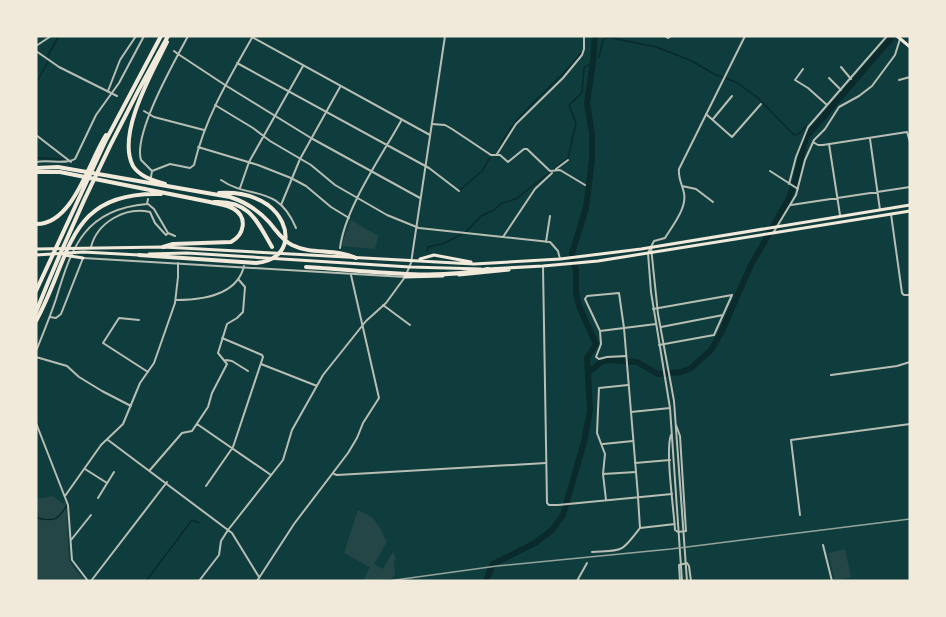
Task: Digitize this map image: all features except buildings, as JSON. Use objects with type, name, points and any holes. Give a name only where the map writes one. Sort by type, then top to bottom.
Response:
[{"type":"highway","points":[[36,291],[91,165],[161,36]]},
{"type":"highway","points":[[36,312],[90,187],[169,36]]},
{"type":"highway","points":[[169,36],[140,100],[129,145],[132,162],[140,173],[147,178],[173,187]]},
{"type":"highway","points":[[36,170],[58,167],[236,199],[254,208],[292,246],[342,252],[356,258]]},
{"type":"highway","points":[[36,170],[144,187],[232,208],[240,214],[243,227],[238,238],[225,244],[173,244],[163,247]]},
{"type":"highway","points":[[36,224],[44,224],[59,216],[82,186]]},
{"type":"highway","points":[[139,255],[256,263],[270,260],[282,249],[286,231],[280,217],[262,201],[229,192],[212,193]]},
{"type":"highway","points":[[36,321],[71,243],[94,211],[106,202],[134,194],[168,194]]},
{"type":"highway","points":[[210,202],[230,202],[247,210],[256,218],[272,247]]},
{"type":"highway","points":[[306,267],[406,275],[474,272],[488,269]]},
{"type":"main road","points":[[898,37],[910,47]]},
{"type":"main road","points":[[36,249],[163,247],[474,264],[560,260],[910,205]]},
{"type":"main road","points":[[36,255],[83,252],[139,255],[187,253],[410,267],[514,268],[569,264],[650,253],[910,211]]},
{"type":"main road","points":[[54,254],[83,258]]},
{"type":"main road","points":[[406,275],[500,272],[514,268]]},
{"type":"street","points":[[36,46],[51,36]]},
{"type":"street","points":[[110,92],[121,58],[136,36]]},
{"type":"street","points":[[36,162],[48,160],[71,162],[76,157],[96,116],[144,36]]},
{"type":"street","points":[[152,171],[142,163],[139,153],[150,115],[188,36]]},
{"type":"street","points":[[199,581],[219,555],[221,541],[228,530],[283,460],[292,430],[316,386],[369,316],[383,305],[410,267],[445,36]]},
{"type":"street","points":[[496,155],[516,124],[563,78],[582,55],[584,36]]},
{"type":"street","points":[[665,36],[668,38],[671,36]]},
{"type":"street","points":[[672,435],[669,440],[675,524],[677,532],[687,531],[680,436],[672,407],[663,344],[653,309],[650,253],[654,241],[665,238],[683,207],[685,198],[679,169],[745,36]]},
{"type":"street","points":[[790,184],[796,157],[806,131],[887,36]]},
{"type":"street","points":[[152,171],[170,164],[192,167],[215,105],[252,37],[430,135]]},
{"type":"street","points":[[772,233],[791,205],[813,142],[828,125],[839,107],[872,86],[895,55],[898,37]]},
{"type":"street","points":[[36,51],[59,67],[117,96]]},
{"type":"street","points":[[174,51],[311,138],[420,198]]},
{"type":"street","points":[[237,63],[425,167],[459,191]]},
{"type":"street","points":[[240,188],[249,162],[303,66]]},
{"type":"street","points":[[841,67],[851,79]]},
{"type":"street","points":[[803,69],[795,80],[808,88],[827,106]]},
{"type":"street","points":[[899,80],[910,77]]},
{"type":"street","points":[[829,78],[841,90]]},
{"type":"street","points":[[280,205],[300,159],[340,87]]},
{"type":"street","points":[[712,120],[732,96]]},
{"type":"street","points":[[706,114],[732,137],[761,104]]},
{"type":"street","points":[[215,105],[383,214],[416,227],[546,242],[554,246],[560,260]]},
{"type":"street","points":[[144,111],[150,115],[205,131]]},
{"type":"street","points":[[339,248],[358,198],[401,121]]},
{"type":"street","points":[[432,124],[445,125],[491,155],[500,155],[508,162],[527,149],[550,171],[560,170],[585,184]]},
{"type":"street","points":[[813,142],[818,145],[829,144],[908,132],[910,142]]},
{"type":"street","points":[[36,135],[71,162]]},
{"type":"street","points":[[870,138],[880,210]]},
{"type":"street","points":[[829,144],[840,215]]},
{"type":"street","points":[[198,147],[249,162],[291,178],[306,186],[331,207],[349,218]]},
{"type":"street","points":[[503,237],[535,189],[568,160]]},
{"type":"street","points":[[152,171],[152,177]]},
{"type":"street","points":[[770,171],[797,189]]},
{"type":"street","points":[[221,180],[265,195],[280,205],[296,228]]},
{"type":"street","points":[[682,186],[696,189],[713,202]]},
{"type":"street","points":[[791,205],[910,187]]},
{"type":"street","points":[[147,204],[148,199]]},
{"type":"street","points":[[36,351],[69,260],[77,243],[94,222],[122,208],[147,204],[154,209],[168,233]]},
{"type":"street","points":[[122,208],[122,214]]},
{"type":"street","points":[[91,247],[95,237],[104,226],[122,214],[148,211],[166,235],[168,233],[176,236]]},
{"type":"street","points":[[891,214],[902,293],[910,295]]},
{"type":"street","points":[[546,242],[550,216]]},
{"type":"street","points":[[650,253],[659,345],[667,370]]},
{"type":"street","points":[[50,317],[58,318],[61,314],[83,258],[244,266],[351,275],[406,275]]},
{"type":"street","points":[[65,496],[101,445],[123,424],[140,383],[155,360],[176,300],[178,263]]},
{"type":"street","points":[[176,300],[216,295],[239,280],[244,266]]},
{"type":"street","points":[[543,266],[547,503],[549,506],[672,494]]},
{"type":"street","points":[[256,581],[294,524],[356,442],[363,423],[379,398],[351,275]]},
{"type":"street","points":[[239,280],[245,287],[243,312],[227,324],[218,353],[226,360],[248,371]]},
{"type":"street","points":[[592,552],[623,549],[640,528],[624,328],[620,293],[587,296],[585,299],[587,306],[600,331],[601,344],[596,358],[626,357]]},
{"type":"street","points":[[653,309],[732,295],[714,335],[659,345]]},
{"type":"street","points":[[383,305],[410,325]]},
{"type":"street","points":[[600,331],[723,315]]},
{"type":"street","points":[[139,320],[119,318],[103,343],[148,372]]},
{"type":"street","points":[[206,486],[233,447],[262,355],[222,338]]},
{"type":"street","points":[[36,357],[67,366],[78,377],[131,405]]},
{"type":"street","points":[[150,470],[182,433],[190,432],[197,424],[210,404],[212,393],[227,364],[226,360]]},
{"type":"street","points":[[831,375],[910,362]]},
{"type":"street","points":[[261,364],[316,386]]},
{"type":"street","points":[[606,500],[603,474],[605,454],[597,433],[599,388],[628,385]]},
{"type":"street","points":[[631,412],[672,407]]},
{"type":"street","points":[[672,407],[672,435],[689,581]]},
{"type":"street","points":[[36,423],[65,496],[69,513],[72,562],[89,581],[167,482]]},
{"type":"street","points":[[197,424],[272,476]]},
{"type":"street","points":[[676,424],[681,581]]},
{"type":"street","points":[[800,515],[791,440],[910,424]]},
{"type":"street","points":[[107,439],[228,530],[236,538],[259,577]]},
{"type":"street","points":[[602,445],[633,441]]},
{"type":"street","points":[[635,463],[670,460]]},
{"type":"street","points":[[334,474],[546,463]]},
{"type":"street","points":[[85,469],[107,483]]},
{"type":"street","points":[[98,498],[114,472]]},
{"type":"street","points":[[603,474],[636,472]]},
{"type":"street","points":[[70,541],[91,515]]},
{"type":"street","points":[[640,528],[675,524]]},
{"type":"street","points":[[823,545],[832,581]]},
{"type":"street","points":[[577,581],[587,563]]},
{"type":"street","points":[[681,581],[679,565],[684,563],[689,566],[689,581]]},
{"type":"shaded area","points":[[351,220],[378,236],[375,249],[341,246]]},
{"type":"shaded area","points":[[53,496],[63,504],[65,502],[69,560],[85,581],[36,581],[36,519],[51,520],[39,518],[36,499]]},
{"type":"shaded area","points":[[358,510],[372,517],[387,542],[374,564],[383,569],[393,552],[396,559],[394,561],[395,575],[391,579],[363,581],[370,567],[344,553]]},
{"type":"shaded area","points":[[845,549],[851,577],[835,581],[828,553]]},
{"type":"waterway","points":[[36,83],[59,36]]},
{"type":"waterway","points":[[486,581],[493,564],[535,543],[552,530],[563,515],[584,442],[590,410],[587,358],[596,344],[579,306],[572,253],[586,208],[592,159],[592,134],[587,103],[595,36]]},
{"type":"waterway","points":[[588,373],[601,362],[608,360],[637,362],[658,374],[681,372],[690,369],[711,350],[721,333],[750,267],[788,200],[806,137],[893,36]]},
{"type":"waterway","points":[[599,57],[603,40],[608,37],[656,47],[736,82],[757,97],[794,135],[807,126]]},
{"type":"waterway","points":[[499,149],[514,123],[581,53]]},
{"type":"waterway","points":[[427,251],[428,247],[445,243],[466,232],[481,216],[502,203],[516,199],[568,158],[576,123],[569,105],[582,93],[584,68],[593,61]]},
{"type":"waterway","points":[[36,158],[63,159]]},
{"type":"waterway","points":[[460,190],[482,171],[490,158]]},
{"type":"waterway","points":[[36,518],[54,519],[67,505]]},
{"type":"waterway","points":[[146,581],[192,520],[199,523]]},
{"type":"railway","points":[[388,581],[497,566],[671,549],[910,519]]}]
